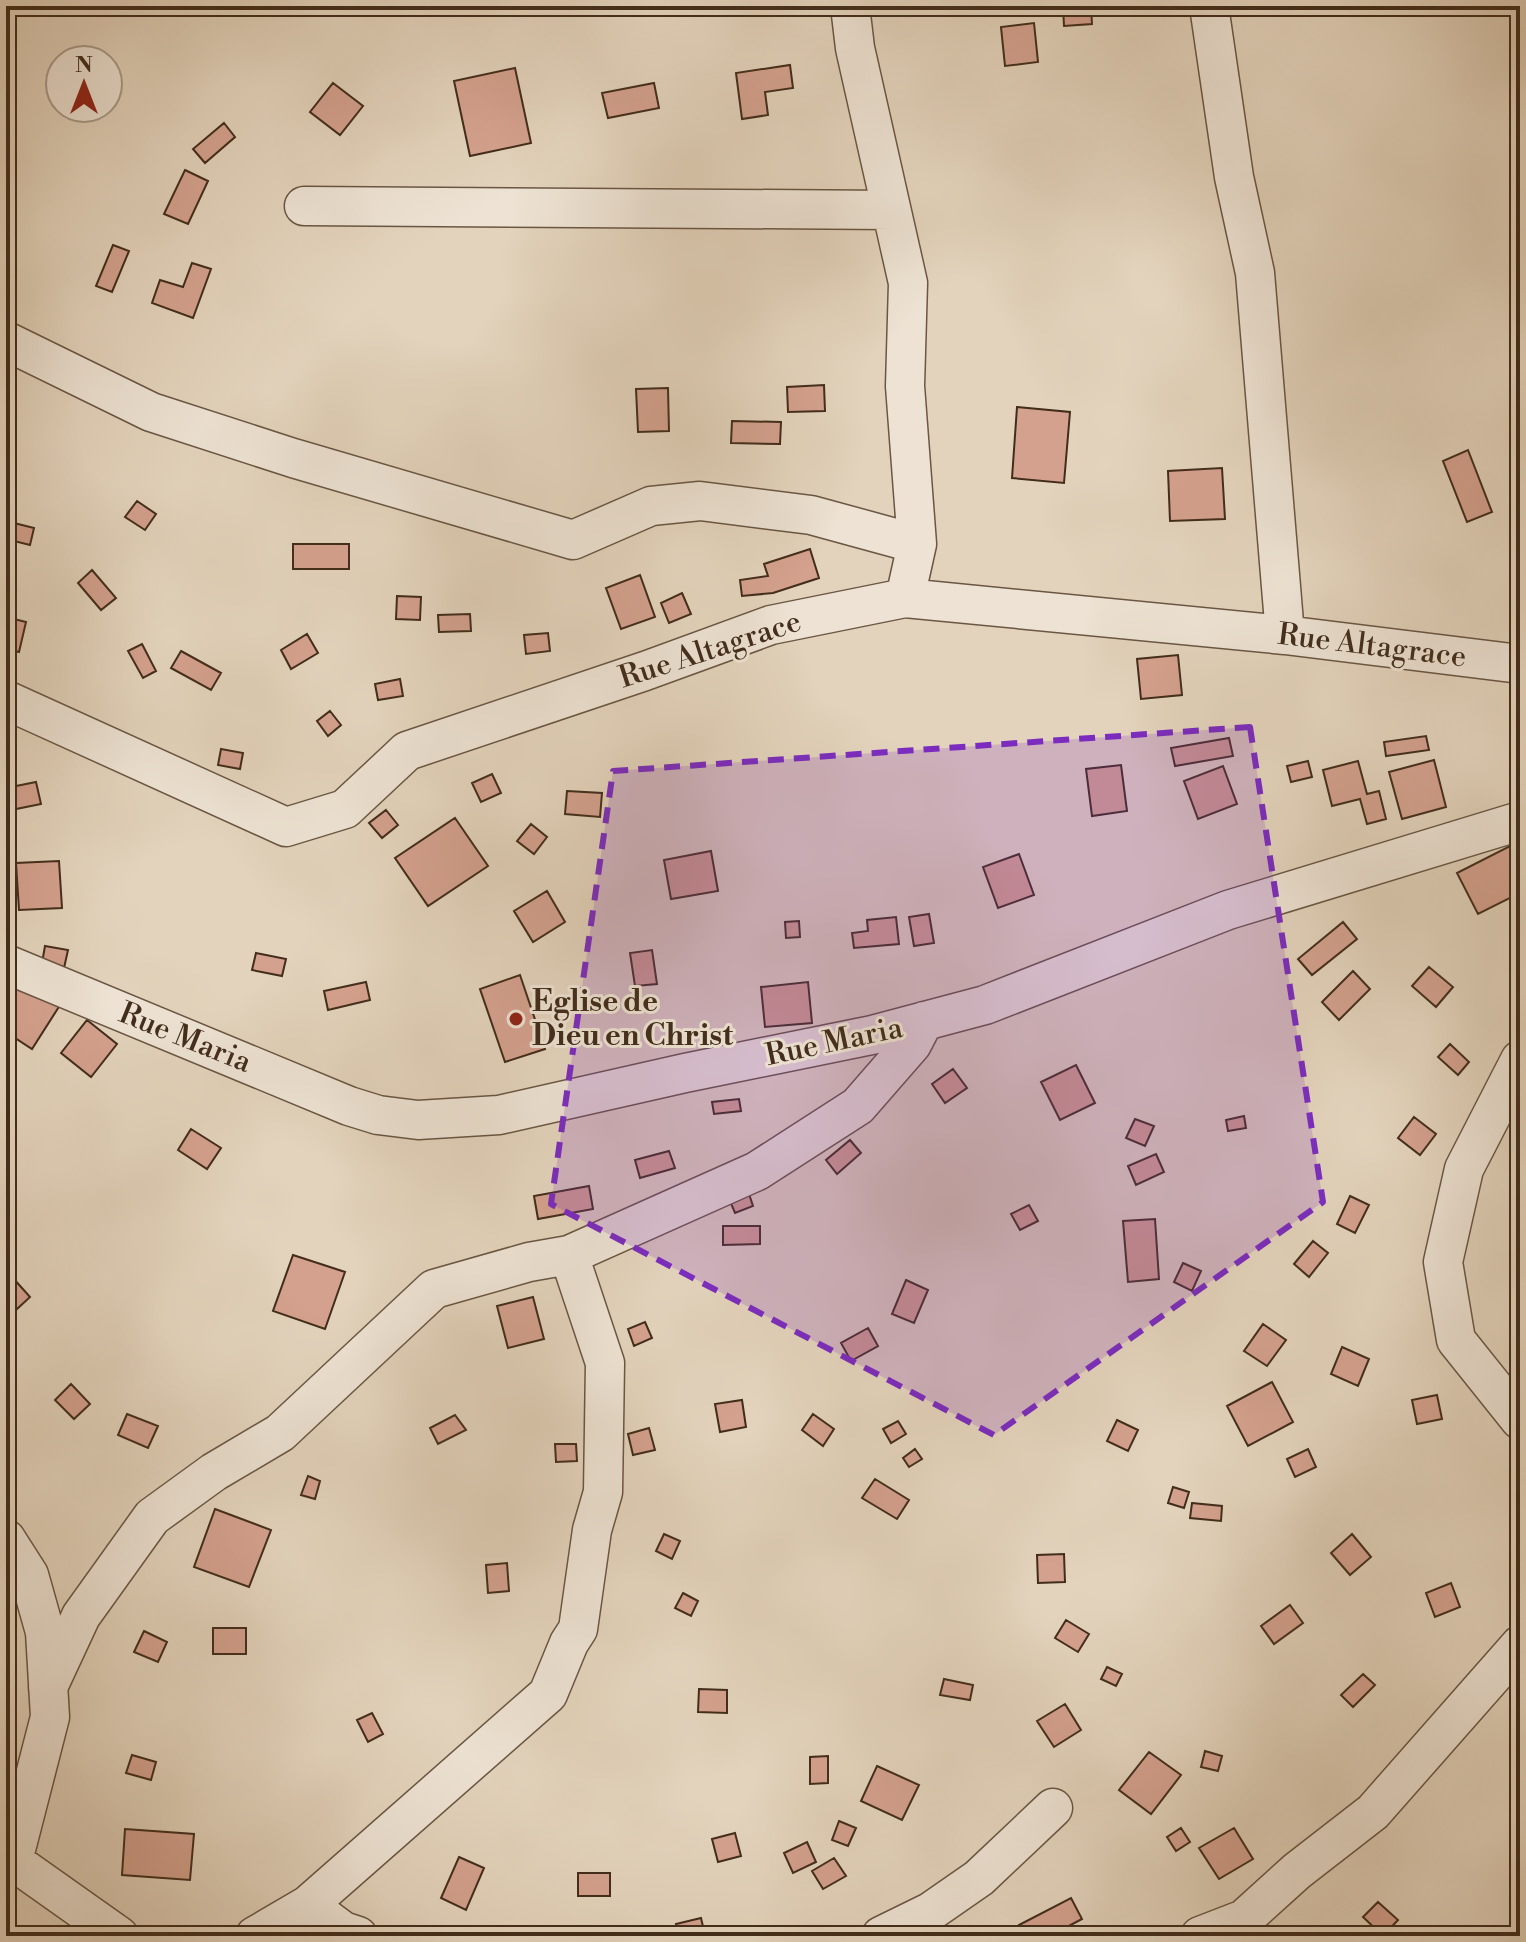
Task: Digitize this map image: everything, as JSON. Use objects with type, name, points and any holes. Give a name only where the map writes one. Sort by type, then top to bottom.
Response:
[{"type":"street","points":[[850,6],[855,48],[908,283],[905,386],[917,544],[905,598]]},
{"type":"street","points":[[1209,6],[1234,177],[1255,273],[1285,635]]},
{"type":"street","points":[[304,206],[891,210]]},
{"type":"street","points":[[6,341],[151,412],[573,540],[651,506],[700,501],[811,515],[917,544]]},
{"type":"street","name":"Rue Altagrace","points":[[6,700],[286,827],[345,809],[407,751],[771,625],[905,598],[1285,635],[1520,664]]},
{"type":"street","name":"Rue Maria","points":[[6,964],[349,1106],[378,1115],[418,1120],[499,1115],[872,1035],[985,1005],[1228,910],[1520,821]]},
{"type":"street","points":[[48,1687],[81,1616],[152,1517],[214,1472],[280,1433],[434,1289],[529,1262],[569,1255],[757,1171],[858,1106],[912,1044],[924,1021]]},
{"type":"street","points":[[1520,1060],[1464,1169],[1443,1262],[1456,1340],[1520,1420]]},
{"type":"street","points":[[255,1936],[308,1905],[548,1694],[578,1629],[592,1530],[603,1492],[605,1363],[569,1255]]},
{"type":"street","points":[[6,1539],[29,1575],[45,1632],[50,1717],[10,1860],[119,1936]]},
{"type":"street","points":[[1200,1936],[1244,1919],[1297,1871],[1373,1812],[1520,1645]]},
{"type":"street","points":[[881,1936],[930,1912],[979,1878],[1053,1808]]},
{"type":"street","points":[[308,1905],[343,1931],[358,1936]]},
{"type":"highlighted area","points":[[1250,727],[1323,1202],[994,1435],[551,1204],[613,771]]},
{"type":"building","points":[[1063,6],[1091,6],[1092,24],[1064,26]]},
{"type":"building","points":[[1034,23],[1038,62],[1005,66],[1001,27]]},
{"type":"building","points":[[790,65],[793,88],[765,92],[768,115],[742,119],[736,73]]},
{"type":"building","points":[[515,68],[531,143],[470,156],[454,81]]},
{"type":"building","points":[[333,83],[363,106],[340,135],[310,112]]},
{"type":"building","points":[[654,83],[659,108],[608,118],[602,93]]},
{"type":"building","points":[[224,123],[235,137],[205,163],[193,149]]},
{"type":"building","points":[[185,170],[208,181],[188,224],[164,214]]},
{"type":"building","points":[[113,245],[129,251],[112,292],[96,286]]},
{"type":"building","points":[[192,263],[211,269],[193,318],[152,303],[160,280],[183,287]]},
{"type":"building","points":[[824,385],[825,411],[788,412],[787,387]]},
{"type":"building","points":[[668,388],[669,431],[638,432],[636,389]]},
{"type":"building","points":[[1017,407],[1070,412],[1064,483],[1012,478]]},
{"type":"building","points":[[732,421],[781,422],[780,444],[731,443]]},
{"type":"building","points":[[1468,450],[1492,512],[1467,522],[1443,461]]},
{"type":"building","points":[[1222,468],[1225,519],[1170,521],[1168,471]]},
{"type":"building","points":[[137,501],[156,514],[145,530],[125,517]]},
{"type":"building","points":[[6,521],[34,528],[30,545],[6,539]]},
{"type":"building","points":[[293,544],[349,544],[349,569],[293,569]]},
{"type":"building","points":[[810,549],[819,578],[773,593],[742,596],[740,580],[768,576],[764,564]]},
{"type":"building","points":[[92,570],[116,598],[101,610],[78,583]]},
{"type":"building","points":[[640,575],[655,617],[621,629],[606,588]]},
{"type":"building","points":[[682,593],[691,614],[669,623],[661,603]]},
{"type":"building","points":[[397,596],[421,597],[420,620],[396,619]]},
{"type":"building","points":[[470,614],[471,631],[439,632],[438,615]]},
{"type":"building","points":[[6,617],[26,622],[19,652],[6,649]]},
{"type":"building","points":[[548,633],[550,651],[526,654],[524,635]]},
{"type":"building","points":[[307,634],[318,653],[291,669],[281,650]]},
{"type":"building","points":[[142,644],[156,671],[143,678],[128,651]]},
{"type":"building","points":[[181,651],[221,673],[211,690],[171,668]]},
{"type":"building","points":[[1178,655],[1182,695],[1141,699],[1137,659]]},
{"type":"building","points":[[400,679],[403,696],[378,700],[375,684]]},
{"type":"building","points":[[330,711],[341,725],[328,736],[317,721]]},
{"type":"building","points":[[1426,736],[1429,750],[1386,756],[1384,742]]},
{"type":"building","points":[[1229,738],[1233,756],[1175,766],[1171,748]]},
{"type":"building","points":[[221,749],[243,753],[240,769],[218,765]]},
{"type":"building","points":[[1434,760],[1446,807],[1402,819],[1389,772]]},
{"type":"building","points":[[1308,761],[1312,777],[1291,782],[1287,766]]},
{"type":"building","points":[[1358,761],[1367,794],[1379,791],[1386,819],[1367,824],[1360,799],[1332,806],[1323,770]]},
{"type":"building","points":[[1121,765],[1127,811],[1092,816],[1086,769]]},
{"type":"building","points":[[1223,766],[1237,804],[1198,819],[1184,781]]},
{"type":"building","points":[[492,774],[501,793],[481,802],[472,783]]},
{"type":"building","points":[[36,782],[41,804],[16,809],[11,787]]},
{"type":"building","points":[[567,791],[602,793],[600,817],[565,814]]},
{"type":"building","points":[[386,810],[398,825],[382,838],[369,823]]},
{"type":"building","points":[[455,818],[488,866],[428,906],[395,858]]},
{"type":"building","points":[[531,824],[547,837],[534,854],[517,841]]},
{"type":"building","points":[[1510,846],[1520,865],[1520,893],[1478,914],[1457,873]]},
{"type":"building","points":[[711,851],[718,891],[671,899],[664,860]]},
{"type":"building","points":[[1019,854],[1034,895],[998,908],[983,867]]},
{"type":"building","points":[[59,861],[62,908],[19,910],[16,863]]},
{"type":"building","points":[[547,891],[565,922],[533,942],[514,911]]},
{"type":"building","points":[[929,914],[934,943],[914,946],[909,917]]},
{"type":"building","points":[[896,917],[899,944],[854,948],[852,933],[868,931],[867,920]]},
{"type":"building","points":[[799,921],[800,937],[786,938],[785,922]]},
{"type":"building","points":[[1343,922],[1357,939],[1312,975],[1298,959]]},
{"type":"building","points":[[45,946],[68,950],[64,968],[42,963]]},
{"type":"building","points":[[652,950],[657,984],[635,986],[630,953]]},
{"type":"building","points":[[256,953],[286,959],[282,976],[252,970]]},
{"type":"building","points":[[1429,967],[1453,987],[1436,1007],[1412,986]]},
{"type":"building","points":[[1353,971],[1370,989],[1339,1020],[1322,1002]]},
{"type":"building","points":[[520,975],[545,1049],[505,1062],[480,989]]},
{"type":"building","points":[[21,982],[62,1002],[32,1049],[6,1032],[6,1006]]},
{"type":"building","points":[[366,982],[370,1000],[328,1010],[324,991]]},
{"type":"building","points":[[808,982],[812,1023],[765,1027],[761,987]]},
{"type":"building","points":[[87,1020],[117,1044],[91,1077],[61,1053]]},
{"type":"building","points":[[1450,1044],[1469,1062],[1458,1075],[1438,1057]]},
{"type":"building","points":[[1076,1065],[1095,1103],[1060,1120],[1041,1082]]},
{"type":"building","points":[[953,1069],[967,1088],[945,1103],[932,1084]]},
{"type":"building","points":[[739,1099],[741,1111],[714,1114],[712,1102]]},
{"type":"building","points":[[1244,1116],[1246,1128],[1228,1131],[1226,1120]]},
{"type":"building","points":[[1414,1117],[1436,1134],[1420,1155],[1398,1138]]},
{"type":"building","points":[[1135,1119],[1154,1126],[1145,1146],[1126,1138]]},
{"type":"building","points":[[191,1129],[221,1148],[207,1169],[178,1150]]},
{"type":"building","points":[[850,1140],[861,1153],[837,1174],[826,1160]]},
{"type":"building","points":[[669,1151],[675,1168],[640,1178],[635,1160]]},
{"type":"building","points":[[1156,1154],[1164,1172],[1136,1185],[1128,1166]]},
{"type":"building","points":[[589,1186],[593,1209],[538,1219],[534,1196]]},
{"type":"building","points":[[749,1194],[753,1206],[735,1213],[730,1201]]},
{"type":"building","points":[[1350,1196],[1369,1205],[1355,1233],[1337,1224]]},
{"type":"building","points":[[1029,1205],[1038,1221],[1020,1230],[1011,1214]]},
{"type":"building","points":[[1155,1219],[1159,1279],[1128,1282],[1123,1221]]},
{"type":"building","points":[[723,1226],[760,1226],[760,1244],[723,1245]]},
{"type":"building","points":[[1313,1241],[1328,1253],[1309,1277],[1294,1264]]},
{"type":"building","points":[[293,1255],[345,1272],[325,1329],[273,1311]]},
{"type":"building","points":[[1183,1263],[1201,1271],[1192,1291],[1174,1282]]},
{"type":"building","points":[[13,1278],[30,1297],[17,1309],[6,1297],[6,1284]]},
{"type":"building","points":[[906,1280],[928,1290],[914,1323],[892,1314]]},
{"type":"building","points":[[533,1297],[544,1339],[508,1348],[497,1306]]},
{"type":"building","points":[[645,1322],[652,1338],[634,1346],[628,1329]]},
{"type":"building","points":[[1263,1324],[1286,1340],[1267,1366],[1244,1351]]},
{"type":"building","points":[[868,1328],[878,1346],[851,1361],[841,1343]]},
{"type":"building","points":[[1342,1347],[1369,1359],[1358,1386],[1331,1374]]},
{"type":"building","points":[[1272,1382],[1293,1422],[1248,1446],[1227,1406]]},
{"type":"building","points":[[71,1384],[90,1404],[74,1419],[55,1400]]},
{"type":"building","points":[[1437,1395],[1442,1419],[1417,1424],[1412,1400]]},
{"type":"building","points":[[742,1400],[746,1427],[720,1432],[715,1404]]},
{"type":"building","points":[[127,1414],[158,1426],[148,1448],[118,1435]]},
{"type":"building","points":[[813,1414],[834,1429],[823,1446],[802,1430]]},
{"type":"building","points":[[455,1415],[466,1430],[438,1444],[430,1428]]},
{"type":"building","points":[[1117,1420],[1138,1430],[1128,1451],[1107,1441]]},
{"type":"building","points":[[898,1421],[906,1434],[891,1443],[883,1429]]},
{"type":"building","points":[[649,1428],[655,1450],[633,1455],[628,1434]]},
{"type":"building","points":[[555,1444],[576,1444],[577,1461],[556,1462]]},
{"type":"building","points":[[915,1449],[922,1459],[909,1467],[903,1458]]},
{"type":"building","points":[[1308,1449],[1316,1467],[1295,1477],[1287,1459]]},
{"type":"building","points":[[308,1476],[320,1481],[315,1499],[301,1495]]},
{"type":"building","points":[[875,1479],[909,1500],[897,1519],[862,1498]]},
{"type":"building","points":[[1173,1487],[1189,1492],[1184,1508],[1168,1503]]},
{"type":"building","points":[[1192,1503],[1222,1506],[1221,1521],[1190,1518]]},
{"type":"building","points":[[215,1509],[271,1530],[249,1587],[194,1567]]},
{"type":"building","points":[[664,1534],[680,1541],[672,1559],[656,1551]]},
{"type":"building","points":[[1352,1534],[1371,1557],[1350,1575],[1331,1553]]},
{"type":"building","points":[[1064,1554],[1065,1582],[1038,1583],[1037,1555]]},
{"type":"building","points":[[507,1563],[509,1591],[488,1593],[486,1565]]},
{"type":"building","points":[[1451,1583],[1460,1607],[1435,1617],[1426,1593]]},
{"type":"building","points":[[683,1593],[698,1601],[691,1616],[675,1608]]},
{"type":"building","points":[[1290,1605],[1303,1623],[1274,1644],[1261,1626]]},
{"type":"building","points":[[1066,1620],[1089,1634],[1078,1652],[1055,1638]]},
{"type":"building","points":[[213,1628],[246,1628],[246,1654],[213,1654]]},
{"type":"building","points":[[144,1631],[167,1642],[158,1662],[134,1652]]},
{"type":"building","points":[[1107,1667],[1122,1674],[1116,1686],[1101,1679]]},
{"type":"building","points":[[1363,1674],[1375,1685],[1353,1707],[1341,1695]]},
{"type":"building","points":[[944,1679],[973,1685],[970,1700],[940,1695]]},
{"type":"building","points":[[699,1689],[727,1690],[727,1713],[698,1712]]},
{"type":"building","points":[[1065,1704],[1081,1730],[1054,1747],[1037,1721]]},
{"type":"building","points":[[372,1713],[383,1734],[368,1742],[357,1720]]},
{"type":"building","points":[[1205,1751],[1222,1756],[1218,1771],[1201,1767]]},
{"type":"building","points":[[1149,1752],[1181,1775],[1151,1814],[1119,1790]]},
{"type":"building","points":[[132,1755],[156,1762],[151,1780],[126,1773]]},
{"type":"building","points":[[828,1756],[828,1783],[810,1784],[810,1757]]},
{"type":"building","points":[[877,1766],[919,1785],[902,1820],[861,1801]]},
{"type":"building","points":[[839,1821],[856,1828],[848,1846],[832,1840]]},
{"type":"building","points":[[1181,1828],[1190,1842],[1176,1851],[1167,1837]]},
{"type":"building","points":[[1234,1828],[1253,1859],[1219,1879],[1199,1848]]},
{"type":"building","points":[[125,1829],[194,1834],[190,1880],[122,1875]]},
{"type":"building","points":[[735,1833],[741,1856],[718,1862],[712,1839]]},
{"type":"building","points":[[807,1842],[816,1862],[793,1873],[784,1853]]},
{"type":"building","points":[[459,1857],[484,1868],[466,1910],[441,1898]]},
{"type":"building","points":[[834,1858],[846,1876],[823,1889],[812,1871]]},
{"type":"building","points":[[578,1873],[610,1873],[610,1896],[578,1896]]},
{"type":"building","points":[[1071,1898],[1082,1919],[1050,1936],[1025,1936],[1019,1925]]},
{"type":"building","points":[[1378,1902],[1398,1920],[1383,1936],[1363,1917]]},
{"type":"building","points":[[701,1918],[705,1935],[679,1936],[676,1924]]},
{"type":"place","name":"Eglise de Dieu en Christ","points":[[516,1019]]}]
